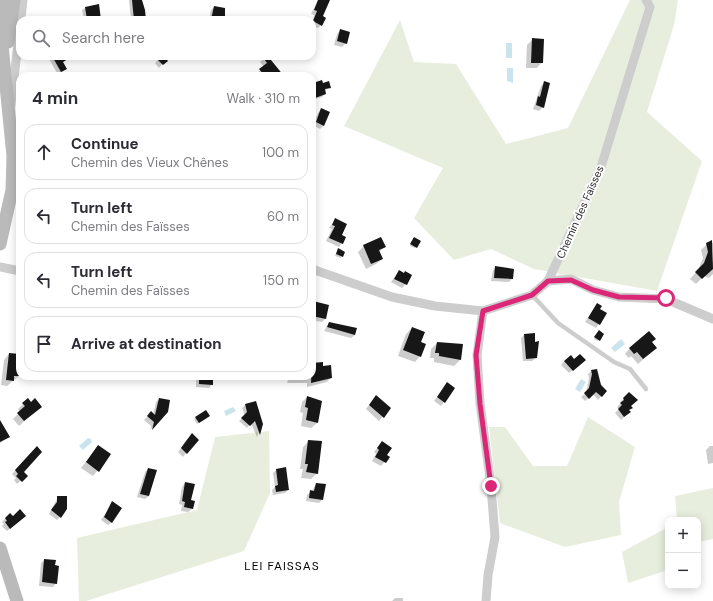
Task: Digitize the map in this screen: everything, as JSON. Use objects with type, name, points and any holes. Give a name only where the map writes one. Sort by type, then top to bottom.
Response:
[{"type":"street","points":[[0,244],[12,190],[12,156],[1,35],[2,0]]},
{"type":"street","points":[[5,70],[14,0]]},
{"type":"street","points":[[20,16],[23,0]]},
{"type":"street","name":"Chemin des Faïsses","points":[[483,311],[532,295],[548,281],[601,167],[650,7],[646,0]]},
{"type":"street","points":[[9,118],[17,60]]},
{"type":"street","points":[[0,267],[16,270]]},
{"type":"street","points":[[316,270],[392,296],[435,306],[483,311],[476,355],[480,404],[491,486],[494,537],[488,575],[486,601]]},
{"type":"street","points":[[548,281],[571,280],[593,290],[619,297],[666,298],[713,319]]},
{"type":"street","points":[[0,548],[17,601]]},
{"type":"lane","points":[[532,295],[558,323],[614,362],[630,369],[646,389]]},
{"type":"green space","points":[[630,0],[678,0],[674,25],[647,112],[702,161],[657,291],[534,269],[491,249],[454,260],[414,218],[443,168],[344,126],[400,20],[414,62],[456,64],[506,144],[568,128]]},
{"type":"green space","points":[[588,417],[635,447],[619,502],[621,535],[565,547],[500,523],[489,427],[505,427],[533,466],[567,466]]},
{"type":"green space","points":[[269,431],[270,493],[244,551],[86,601],[79,601],[77,538],[197,510],[215,437]]},
{"type":"green space","points":[[713,488],[713,539],[701,541],[701,517],[677,517],[675,496]]},
{"type":"green space","points":[[665,529],[665,571],[628,583],[622,552]]},
{"type":"water","points":[[506,43],[512,43],[512,58],[506,58]]},
{"type":"water","points":[[507,68],[513,68],[513,83],[507,81]]},
{"type":"water","points":[[621,339],[625,344],[615,352],[611,348]]},
{"type":"water","points":[[581,379],[586,382],[580,392],[575,389]]},
{"type":"water","points":[[233,407],[236,411],[226,416],[224,411]]},
{"type":"water","points":[[88,438],[91,439],[92,442],[83,450],[79,446]]},
{"type":"building","points":[[132,0],[142,0],[146,16],[134,16]]},
{"type":"building","points":[[318,0],[330,0],[323,16],[326,18],[322,26],[316,23],[315,16],[317,11],[314,10]]},
{"type":"building","points":[[99,4],[100,16],[86,16],[85,7]]},
{"type":"building","points":[[214,6],[225,8],[225,16],[212,16]]},
{"type":"building","points":[[340,29],[350,32],[347,44],[337,41]]},
{"type":"building","points":[[532,38],[544,39],[543,63],[531,63]]},
{"type":"building","points":[[54,60],[66,60],[63,62],[67,69],[61,72]]},
{"type":"building","points":[[158,60],[167,60],[168,61],[163,65]]},
{"type":"building","points":[[265,60],[271,60],[281,72],[262,72],[259,69],[267,63]]},
{"type":"building","points":[[322,80],[323,83],[329,81],[331,88],[325,89],[326,94],[316,98],[316,82]]},
{"type":"building","points":[[544,81],[550,83],[544,108],[536,105],[538,96],[540,97]]},
{"type":"building","points":[[321,108],[330,112],[324,126],[316,122]]},
{"type":"building","points":[[335,218],[347,224],[342,235],[346,237],[343,244],[329,238],[335,226],[332,225]]},
{"type":"building","points":[[381,237],[386,247],[379,250],[383,259],[371,264],[363,245]]},
{"type":"building","points":[[414,237],[421,241],[417,248],[410,244]]},
{"type":"building","points":[[712,240],[713,269],[702,279],[695,272],[704,263],[708,252],[706,243]]},
{"type":"building","points":[[338,248],[345,252],[343,257],[336,254]]},
{"type":"building","points":[[495,266],[514,269],[513,279],[494,278]]},
{"type":"building","points":[[399,270],[404,273],[405,271],[412,275],[407,285],[394,279]]},
{"type":"building","points":[[316,302],[329,305],[326,319],[316,317]]},
{"type":"building","points":[[597,303],[602,306],[600,309],[607,313],[600,325],[588,318]]},
{"type":"building","points":[[329,322],[357,328],[355,335],[327,327]]},
{"type":"building","points":[[412,327],[425,332],[421,342],[426,344],[421,357],[403,350]]},
{"type":"building","points":[[599,330],[604,334],[600,341],[594,337]]},
{"type":"building","points":[[649,331],[656,339],[652,342],[657,348],[643,359],[637,352],[634,354],[629,348]]},
{"type":"building","points":[[535,333],[535,342],[539,341],[537,358],[526,359],[524,334]]},
{"type":"building","points":[[437,342],[463,344],[461,360],[439,356],[439,353],[435,353]]},
{"type":"building","points":[[9,353],[16,354],[16,376],[14,376],[14,381],[6,380]]},
{"type":"building","points":[[580,354],[586,360],[573,371],[564,361],[571,355],[574,359]]},
{"type":"building","points":[[323,362],[323,366],[331,365],[332,378],[311,383],[311,380],[316,380],[316,363]]},
{"type":"building","points":[[597,369],[601,385],[607,391],[602,397],[596,392],[589,399],[584,393],[589,388],[592,374],[591,370]]},
{"type":"building","points":[[199,380],[213,380],[213,385],[199,384]]},
{"type":"building","points":[[447,382],[455,388],[445,403],[437,397]]},
{"type":"building","points":[[629,392],[638,400],[631,406],[633,408],[629,410],[631,412],[624,417],[618,409],[622,405],[620,403],[624,400],[623,398]]},
{"type":"building","points":[[376,395],[391,408],[384,418],[369,405]]},
{"type":"building","points":[[307,396],[322,401],[318,423],[306,420],[308,408],[305,407]]},
{"type":"building","points":[[28,398],[31,402],[35,398],[42,407],[24,421],[17,413],[25,406],[22,403]]},
{"type":"building","points":[[159,398],[170,400],[168,412],[152,430],[154,422],[147,416],[151,411],[155,415]]},
{"type":"building","points":[[256,401],[263,424],[260,435],[255,421],[250,426],[241,418],[247,412],[245,404]]},
{"type":"building","points":[[206,410],[210,416],[199,423],[195,417]]},
{"type":"building","points":[[0,420],[10,437],[0,442]]},
{"type":"building","points":[[192,433],[199,440],[187,454],[181,448]]},
{"type":"building","points":[[308,440],[322,441],[318,474],[306,472],[308,464],[305,464]]},
{"type":"building","points":[[382,441],[392,448],[387,455],[390,457],[386,463],[375,457],[379,450],[377,448]]},
{"type":"building","points":[[98,445],[111,454],[99,472],[86,462]]},
{"type":"building","points":[[37,446],[42,452],[24,472],[28,476],[22,482],[16,476],[18,474],[15,470]]},
{"type":"building","points":[[286,467],[289,490],[276,492],[275,486],[278,485],[276,469]]},
{"type":"building","points":[[148,468],[157,470],[149,496],[140,494]]},
{"type":"building","points":[[185,482],[195,484],[191,500],[195,501],[193,509],[184,507],[185,502],[182,501]]},
{"type":"building","points":[[316,483],[326,484],[323,500],[309,498],[310,490],[314,491]]},
{"type":"building","points":[[57,496],[67,496],[67,509],[61,518],[51,510],[57,502]]},
{"type":"building","points":[[112,501],[122,508],[112,523],[104,517]]},
{"type":"building","points":[[20,509],[26,516],[10,529],[5,522],[7,521],[5,518],[10,513],[13,516]]},
{"type":"building","points":[[44,559],[56,560],[55,565],[59,566],[57,584],[42,582]]},
{"type":"district","name":"LEI FAISSAS","points":[[282,566]]},
{"type":"route","points":[[491,486],[480,404],[476,355],[483,311],[532,295],[548,281],[571,280],[593,290],[619,297],[642,299],[666,298]]}]
